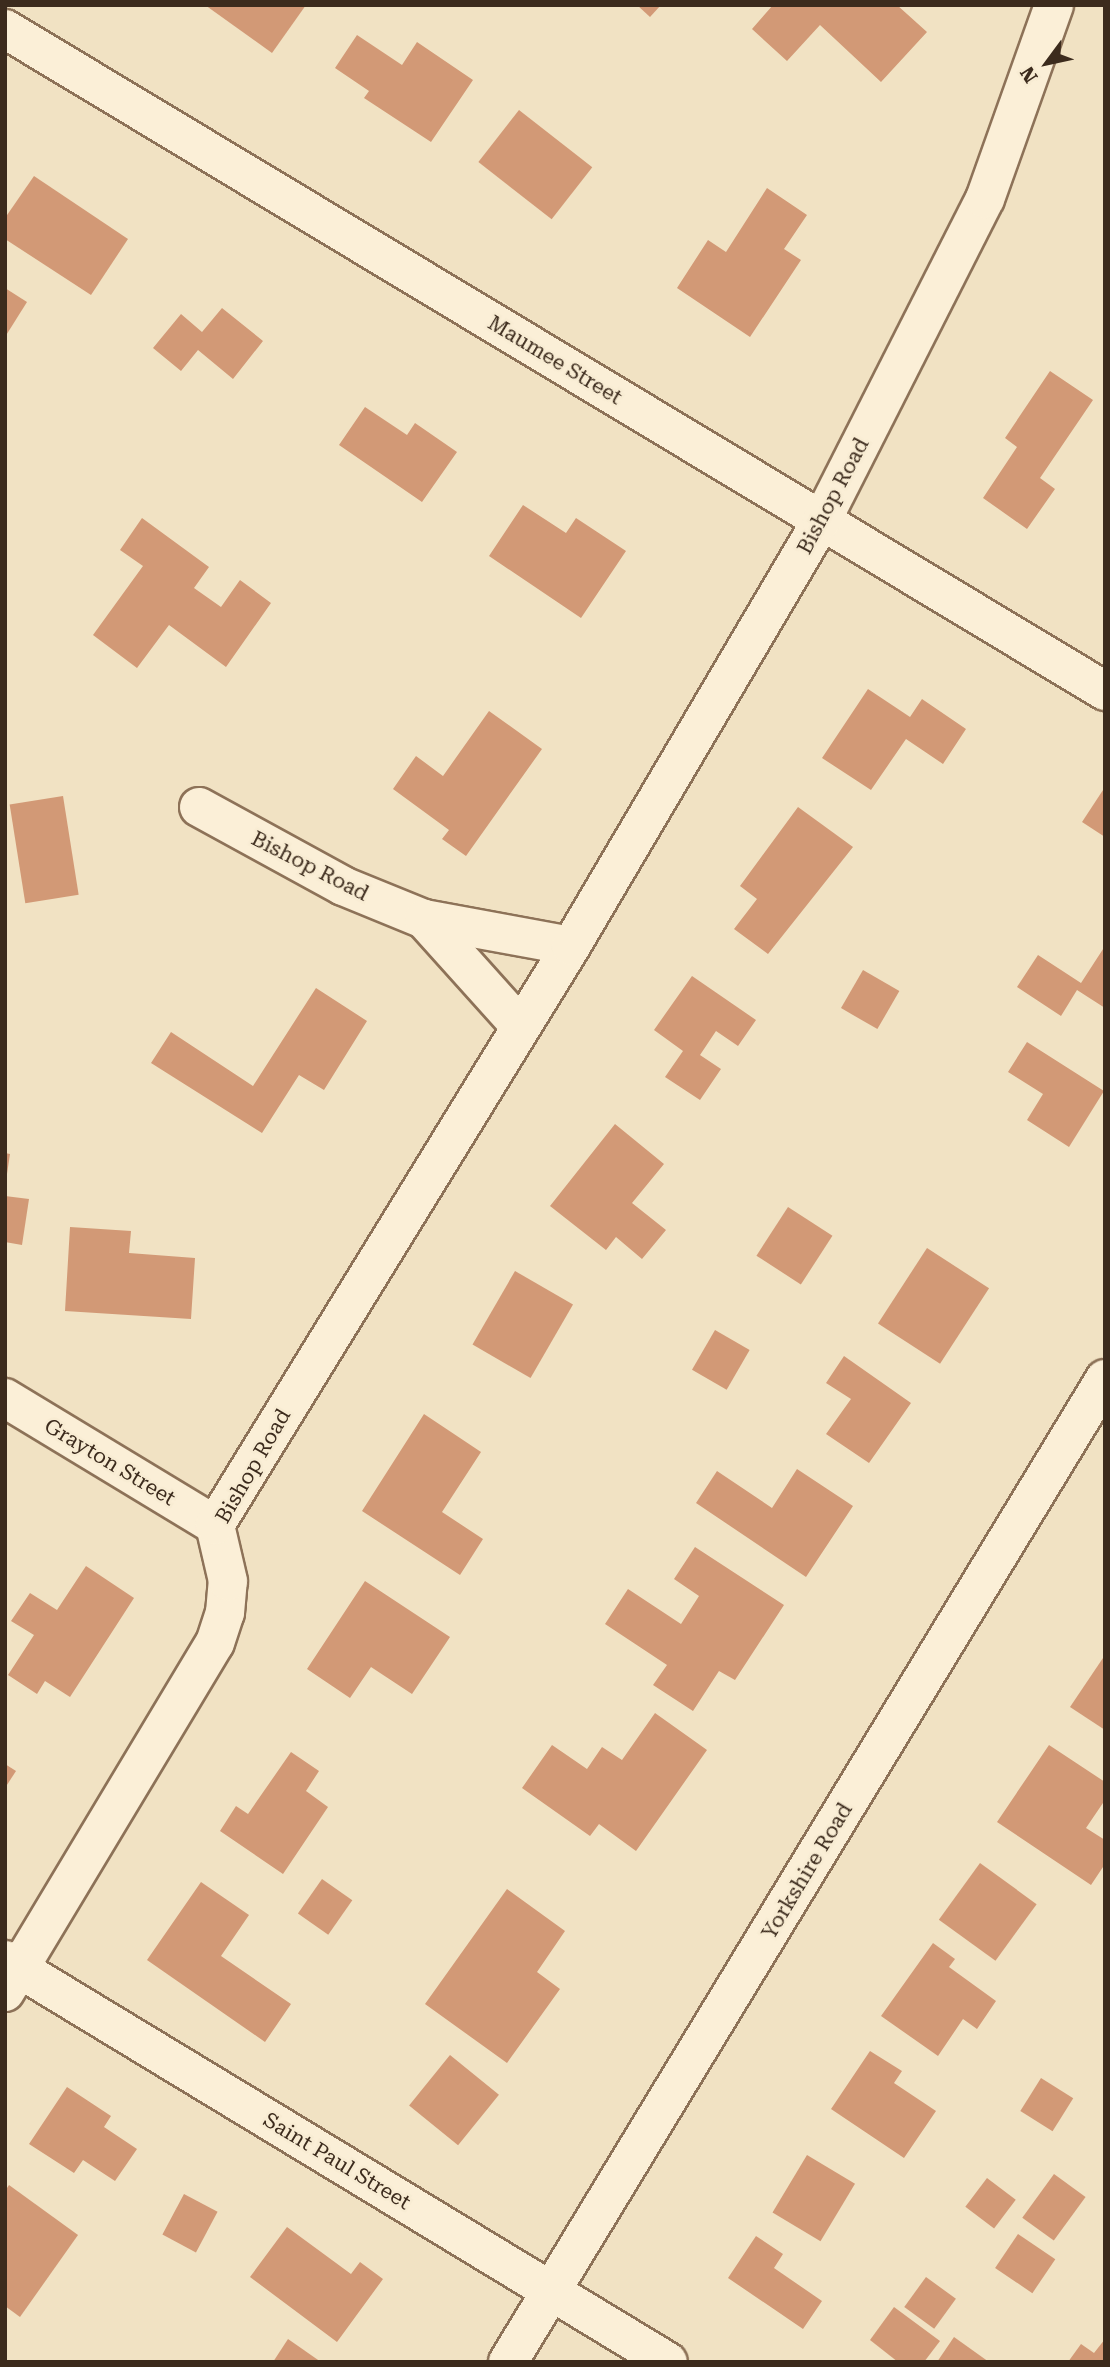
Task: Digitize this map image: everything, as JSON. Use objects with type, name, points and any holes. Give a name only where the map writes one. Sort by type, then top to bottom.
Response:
[{"type":"street","points":[[5,27],[17,5]]},
{"type":"street","name":"Bishop Road","points":[[10,1974],[215,1643],[225,1613],[228,1581],[215,1525],[571,946],[822,520],[985,199],[1047,11]]},
{"type":"street","name":"Maumee Street","points":[[5,27],[1105,691]]},
{"type":"street","name":"Bishop Road","points":[[199,807],[343,886],[424,919],[571,946]]},
{"type":"street","name":"Bishop Road","points":[[424,919],[521,1027]]},
{"type":"street","name":"Yorkshire Road","points":[[508,2362],[1105,1380]]},
{"type":"street","name":"Grayton Street","points":[[5,1398],[215,1525]]},
{"type":"street","name":"Saint Paul Street","points":[[10,1974],[668,2362]]},
{"type":"building","points":[[205,5],[306,5],[272,53]]},
{"type":"building","points":[[637,5],[661,5],[650,17]]},
{"type":"building","points":[[773,5],[897,5],[927,32],[881,82],[820,25],[787,61],[752,29]]},
{"type":"building","points":[[357,35],[402,65],[417,42],[473,80],[431,142],[364,98],[369,91],[335,68]]},
{"type":"building","points":[[519,110],[592,167],[552,219],[478,162]]},
{"type":"building","points":[[34,176],[128,239],[91,295],[5,239],[5,218]]},
{"type":"building","points":[[767,188],[807,215],[784,249],[801,260],[750,337],[677,288],[708,240],[726,252]]},
{"type":"building","points":[[5,288],[27,302],[5,337]]},
{"type":"building","points":[[222,308],[263,341],[233,379],[198,350],[181,371],[153,348],[181,314],[202,332]]},
{"type":"building","points":[[1050,371],[1093,400],[1040,478],[1055,489],[1027,529],[983,498],[1017,447],[1005,438]]},
{"type":"building","points":[[365,407],[407,435],[415,423],[457,452],[422,502],[339,445]]},
{"type":"building","points":[[523,505],[566,533],[576,518],[626,551],[581,618],[489,556]]},
{"type":"building","points":[[142,518],[209,567],[194,588],[221,607],[240,580],[271,603],[226,667],[169,625],[137,668],[93,635],[143,566],[120,550]]},
{"type":"building","points":[[868,689],[910,717],[922,699],[966,729],[943,764],[906,739],[871,790],[822,758]]},
{"type":"building","points":[[489,711],[542,749],[466,856],[442,839],[449,830],[393,789],[416,756],[443,776]]},
{"type":"building","points":[[1105,787],[1105,837],[1082,822]]},
{"type":"building","points":[[63,796],[79,895],[25,903],[10,804]]},
{"type":"building","points":[[798,807],[853,847],[768,954],[734,929],[757,899],[740,886]]},
{"type":"building","points":[[1105,946],[1105,1008],[1077,990],[1061,1016],[1017,987],[1038,955],[1081,983]]},
{"type":"building","points":[[863,970],[899,991],[877,1029],[841,1008]]},
{"type":"building","points":[[692,976],[756,1020],[738,1046],[716,1031],[700,1055],[721,1069],[700,1100],[665,1077],[683,1051],[654,1030]]},
{"type":"building","points":[[316,988],[367,1021],[324,1090],[299,1075],[262,1133],[151,1063],[171,1032],[253,1086]]},
{"type":"building","points":[[1027,1042],[1104,1091],[1069,1147],[1027,1120],[1043,1094],[1008,1072]]},
{"type":"building","points":[[615,1124],[664,1164],[632,1203],[666,1230],[642,1259],[616,1237],[606,1250],[550,1206]]},
{"type":"building","points":[[5,1153],[10,1154],[7,1174],[5,1174]]},
{"type":"building","points":[[5,1196],[29,1199],[22,1245],[5,1242]]},
{"type":"building","points":[[788,1207],[832,1236],[801,1285],[756,1256]]},
{"type":"building","points":[[70,1227],[131,1231],[129,1253],[195,1258],[191,1319],[65,1311]]},
{"type":"building","points":[[927,1248],[989,1288],[940,1364],[878,1323]]},
{"type":"building","points":[[515,1271],[573,1304],[531,1378],[472,1345]]},
{"type":"building","points":[[715,1330],[750,1350],[727,1390],[692,1370]]},
{"type":"building","points":[[844,1356],[911,1403],[869,1463],[826,1434],[851,1399],[826,1383]]},
{"type":"building","points":[[424,1414],[481,1452],[442,1512],[483,1539],[460,1575],[362,1511]]},
{"type":"building","points":[[797,1469],[853,1506],[806,1577],[696,1503],[717,1471],[772,1508]]},
{"type":"building","points":[[695,1547],[784,1605],[735,1680],[719,1671],[693,1711],[653,1685],[667,1665],[605,1624],[628,1589],[681,1624],[699,1596],[674,1579]]},
{"type":"building","points":[[86,1566],[134,1598],[70,1697],[45,1681],[37,1694],[8,1675],[34,1635],[11,1621],[30,1593],[57,1610]]},
{"type":"building","points":[[365,1581],[450,1637],[412,1694],[371,1667],[350,1698],[307,1669]]},
{"type":"building","points":[[1105,1655],[1105,1730],[1070,1707]]},
{"type":"building","points":[[655,1713],[707,1750],[636,1851],[599,1824],[590,1836],[522,1788],[552,1745],[587,1769],[602,1747],[622,1760]]},
{"type":"building","points":[[1049,1745],[1105,1782],[1105,1800],[1086,1828],[1105,1840],[1105,1864],[1091,1885],[997,1822]]},
{"type":"building","points":[[291,1752],[319,1771],[306,1791],[328,1807],[283,1874],[220,1831],[236,1806],[248,1814]]},
{"type":"building","points":[[5,1764],[16,1771],[5,1788]]},
{"type":"building","points":[[980,1863],[1037,1904],[995,1961],[939,1920]]},
{"type":"building","points":[[322,1879],[352,1900],[328,1935],[298,1913]]},
{"type":"building","points":[[201,1882],[249,1915],[221,1956],[291,2004],[265,2042],[147,1960]]},
{"type":"building","points":[[507,1889],[565,1931],[537,1972],[560,1989],[507,2063],[425,2004]]},
{"type":"building","points":[[933,1943],[955,1959],[949,1967],[996,2001],[977,2029],[963,2019],[938,2056],[881,2016]]},
{"type":"building","points":[[870,2051],[902,2071],[894,2083],[936,2111],[904,2158],[831,2109]]},
{"type":"building","points":[[450,2055],[499,2095],[458,2145],[409,2106]]},
{"type":"building","points":[[1041,2078],[1073,2098],[1053,2131],[1020,2111]]},
{"type":"building","points":[[67,2087],[111,2116],[104,2127],[137,2149],[115,2181],[83,2160],[74,2173],[29,2144]]},
{"type":"building","points":[[807,2155],[855,2184],[820,2241],[772,2212]]},
{"type":"building","points":[[1054,2174],[1086,2197],[1054,2241],[1022,2218]]},
{"type":"building","points":[[987,2178],[1016,2200],[994,2228],[965,2207]]},
{"type":"building","points":[[9,2185],[78,2235],[20,2317],[5,2306],[5,2191]]},
{"type":"building","points":[[184,2194],[218,2212],[196,2252],[162,2235]]},
{"type":"building","points":[[287,2227],[351,2274],[360,2262],[383,2279],[337,2342],[250,2277]]},
{"type":"building","points":[[1018,2234],[1055,2259],[1032,2293],[995,2268]]},
{"type":"building","points":[[756,2236],[783,2254],[774,2268],[822,2301],[803,2329],[728,2278]]},
{"type":"building","points":[[926,2277],[956,2299],[934,2329],[904,2307]]},
{"type":"building","points":[[894,2307],[940,2341],[924,2362],[898,2362],[870,2340]]},
{"type":"building","points":[[954,2337],[989,2362],[937,2362]]},
{"type":"building","points":[[288,2339],[321,2362],[273,2362]]},
{"type":"building","points":[[1105,2339],[1105,2362],[1068,2362],[1081,2344],[1094,2353]]}]
